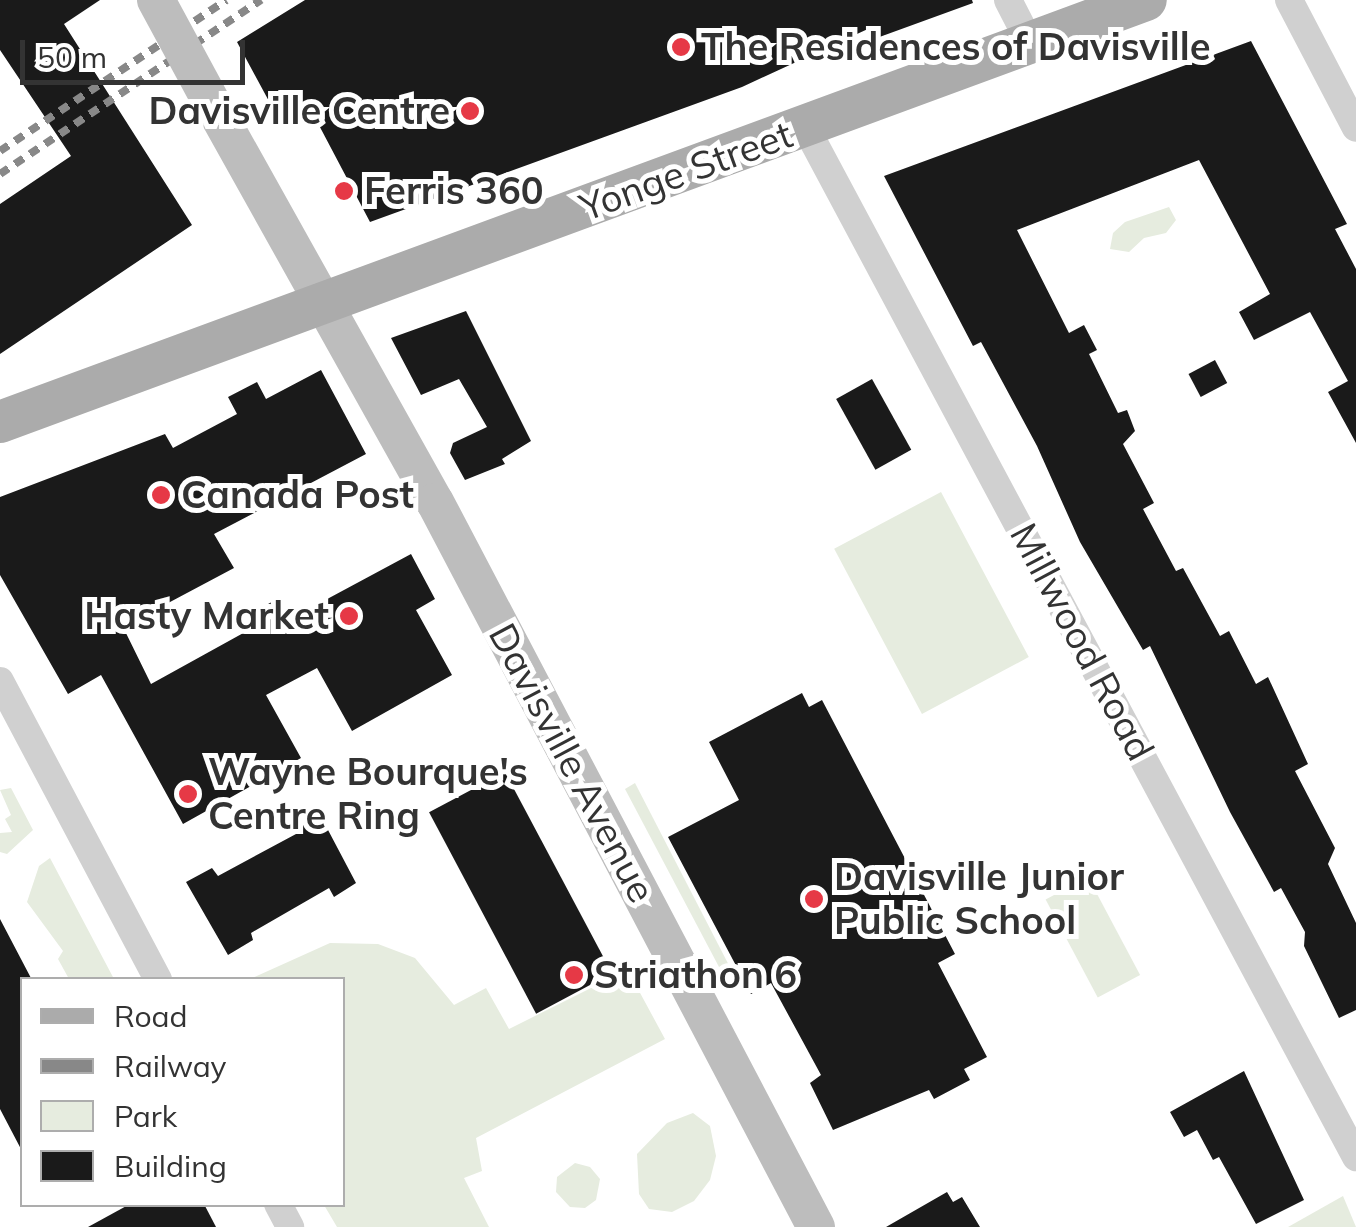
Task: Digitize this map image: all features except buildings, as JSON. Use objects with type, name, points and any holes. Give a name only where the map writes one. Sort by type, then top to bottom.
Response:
[{"type":"main road","name":"Yonge Street","points":[[0,422],[1146,0]]},
{"type":"street","name":"Davisville Avenue","points":[[156,0],[435,502],[816,1227]]},
{"type":"street","points":[[1008,0],[1030,43]]},
{"type":"street","points":[[1289,0],[1356,128]]},
{"type":"street","name":"Millwood Road","points":[[806,128],[1356,1157]]},
{"type":"street","points":[[0,681],[156,977]]},
{"type":"green space","points":[[1169,207],[1176,220],[1166,233],[1144,238],[1129,252],[1110,249],[1113,233],[1125,222]]},
{"type":"green space","points":[[941,492],[1029,657],[922,714],[834,549]]},
{"type":"green space","points":[[635,783],[736,979],[728,984],[625,789]]},
{"type":"green space","points":[[11,788],[33,830],[7,854],[0,852],[0,833],[12,832],[5,819],[11,815],[0,790]]},
{"type":"green space","points":[[50,858],[113,977],[68,977],[58,959],[63,951],[27,902],[39,866]]},
{"type":"green space","points":[[1088,877],[1140,975],[1098,998],[1046,900]]},
{"type":"green space","points":[[330,943],[378,944],[415,958],[454,1005],[486,988],[509,1029],[613,977],[632,978],[665,1039],[476,1138],[482,1171],[464,1178],[489,1227],[337,1227],[325,1207],[345,1207],[345,977],[254,977]]},
{"type":"green space","points":[[693,1113],[710,1126],[716,1156],[710,1180],[694,1201],[672,1212],[649,1209],[639,1194],[637,1154],[667,1123]]},
{"type":"green space","points":[[575,1163],[590,1167],[600,1179],[596,1200],[585,1208],[570,1207],[556,1192],[557,1177]]},
{"type":"green space","points":[[1343,1196],[1356,1227],[1288,1227]]},
{"type":"railway","points":[[0,151],[226,0]]},
{"type":"railway","points":[[0,174],[261,0]]},
{"type":"place","name":"The Residences of Davisville","points":[[681,47]]},
{"type":"place","name":"Davisville Centre","points":[[470,111]]},
{"type":"place","name":"Ferris 360","points":[[344,191]]},
{"type":"place","name":"Canada Post","points":[[161,495]]},
{"type":"place","name":"Hasty Market","points":[[349,616]]},
{"type":"place","name":"Wayne Bourque's Centre Ring","points":[[188,794]]},
{"type":"place","name":"Davisville Junior Public School","points":[[814,899]]},
{"type":"place","name":"Striathon 6","points":[[574,975]]}]
